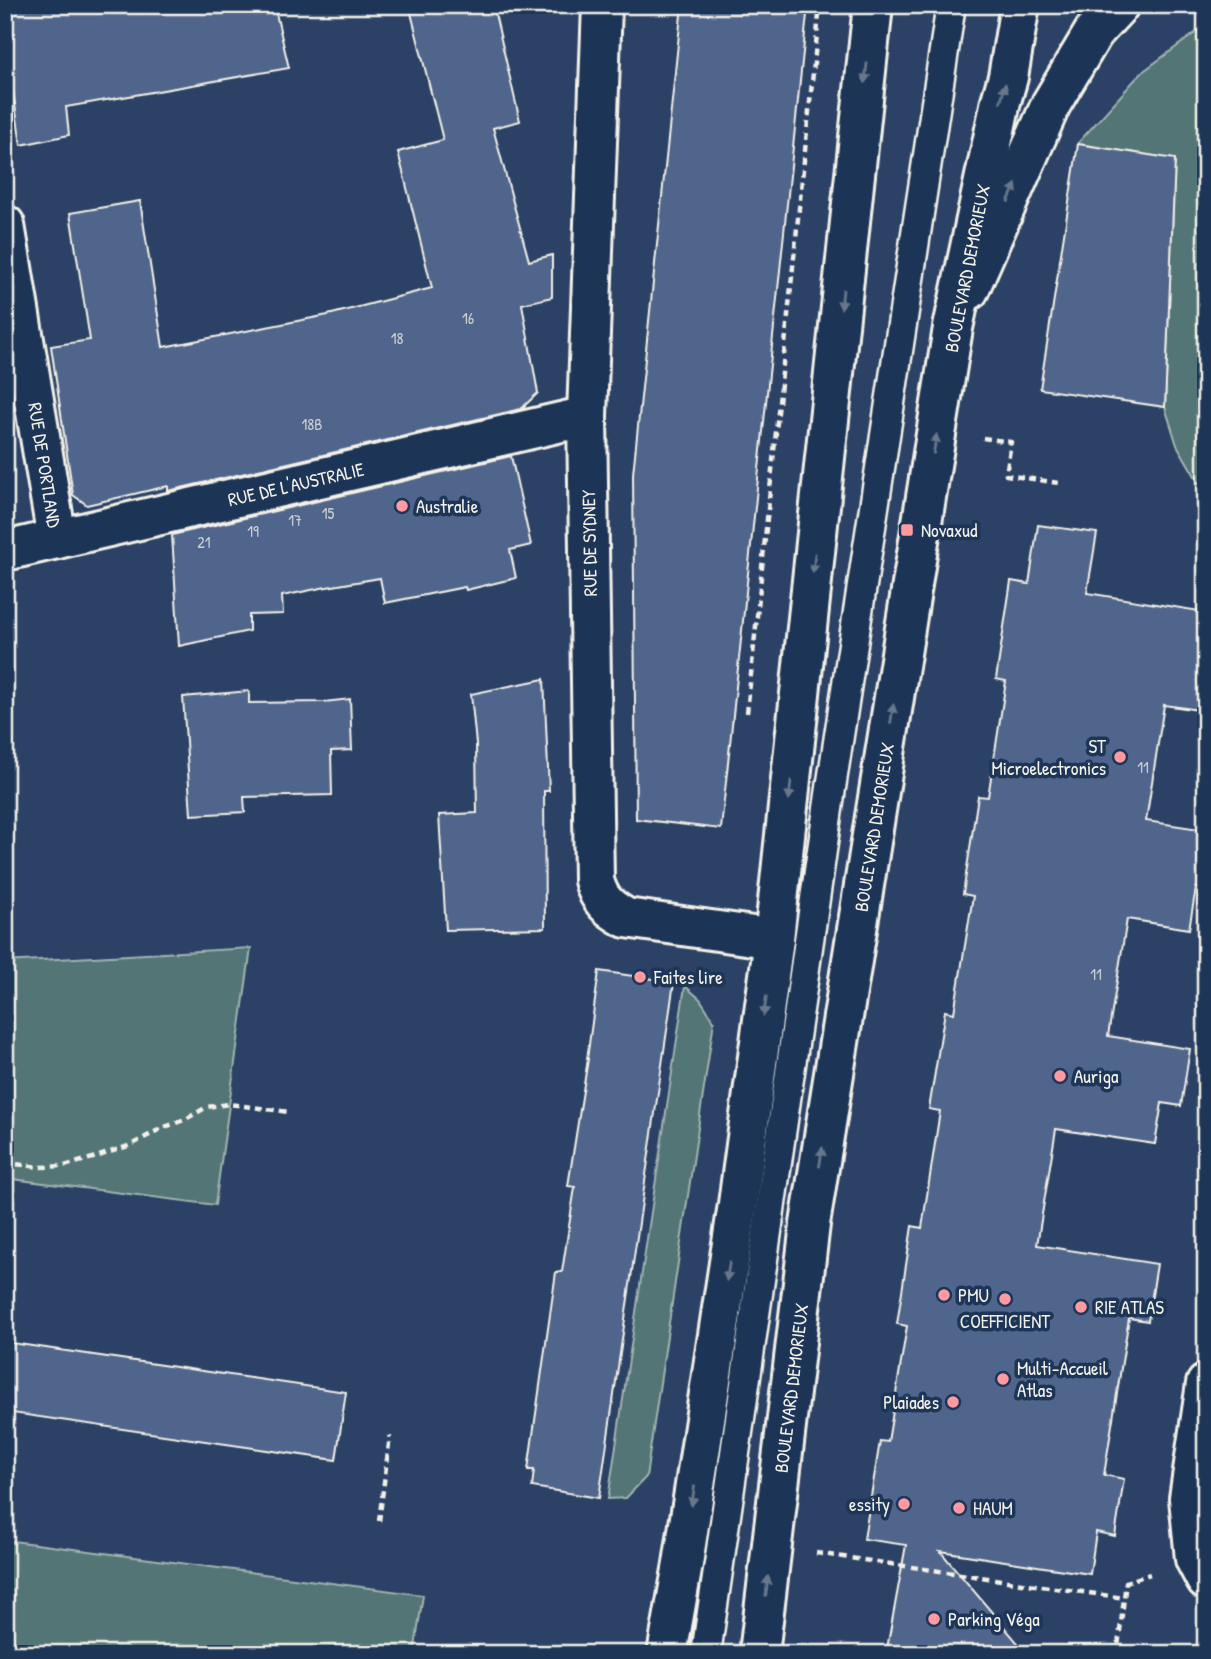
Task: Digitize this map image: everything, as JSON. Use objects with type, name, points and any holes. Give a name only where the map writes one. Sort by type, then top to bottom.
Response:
[{"type":"main road","name":"RUE DE SYDNEY","points":[[602,5],[587,416],[594,880],[602,902],[626,918],[774,939]]},
{"type":"main road","points":[[667,1654],[736,1217],[774,939],[873,5]]},
{"type":"main road","name":"BOULEVARD DEMORIEUX","points":[[759,1654],[810,1224],[953,328],[1008,77],[1020,5]]},
{"type":"main road","points":[[953,328],[1051,104],[1094,32],[1119,5]]},
{"type":"main road","name":"RUE DE PORTLAND","points":[[5,225],[57,539]]},
{"type":"main road","name":"RUE DE L'AUSTRALIE","points":[[5,551],[587,416]]},
{"type":"main road","points":[[1206,1384],[1189,1498],[1195,1559],[1206,1580]]},
{"type":"lane","points":[[706,1654],[829,801],[951,5]]},
{"type":"path","points":[[1011,442],[1006,475],[1059,483]]},
{"type":"path","points":[[5,1163],[41,1167],[64,1166],[93,1158],[131,1145],[207,1107],[229,1104],[289,1112]]},
{"type":"path","points":[[379,1521],[390,1436]]},
{"type":"path","points":[[816,1553],[1124,1598]]},
{"type":"path","points":[[1124,1654],[1118,1647],[1126,1582]]},
{"type":"green space","points":[[1206,25],[1206,495],[1177,445],[1165,407],[1175,159],[1077,144],[1141,73]]},
{"type":"green space","points":[[251,948],[215,1205],[5,1178],[5,962]]},
{"type":"green space","points":[[685,986],[700,999],[714,1021],[646,1477],[626,1498],[608,1499]]},
{"type":"green space","points":[[5,1540],[423,1595],[414,1654],[5,1654]]},
{"type":"building","points":[[5,5],[274,5],[289,68],[66,107],[69,135],[21,145],[5,37]]},
{"type":"building","points":[[409,5],[493,5],[520,121],[493,128],[529,261],[552,255],[552,297],[522,304],[538,393],[521,409],[168,491],[168,486],[87,505],[73,495],[51,346],[90,340],[70,213],[140,201],[163,347],[328,315],[432,288],[398,152],[443,140]]},
{"type":"building","points":[[682,5],[808,5],[721,829],[636,819],[633,474]]},
{"type":"building","points":[[1078,144],[1175,159],[1165,407],[1040,389]]},
{"type":"building","points":[[511,456],[531,545],[510,550],[516,578],[466,590],[465,587],[385,603],[380,578],[321,588],[282,596],[283,614],[249,615],[249,631],[179,646],[172,535]]},
{"type":"building","name":"Auriga","points":[[1038,525],[1097,533],[1087,593],[1206,612],[1206,711],[1164,705],[1146,821],[1206,830],[1206,889],[1196,888],[1189,929],[1127,919],[1108,1036],[1190,1049],[1181,1106],[1162,1103],[1155,1144],[1056,1129],[1037,1245],[1157,1264],[1148,1321],[1129,1318],[1104,1475],[1124,1479],[1115,1536],[1096,1532],[1090,1574],[940,1551],[1027,1654],[886,1654],[906,1545],[864,1539],[880,1441],[888,1442],[907,1326],[897,1324],[912,1226],[922,1228],[940,1111],[929,1109],[945,1011],[954,1013],[973,896],[963,894],[978,796],[988,797],[1006,681],[996,679],[1011,581],[1029,584]]},
{"type":"building","points":[[544,679],[549,791],[544,791],[545,928],[446,930],[439,815],[477,813],[476,744],[471,694]]},
{"type":"building","points":[[249,691],[249,703],[350,699],[352,750],[331,751],[332,795],[244,797],[245,812],[191,815],[183,697]]},
{"type":"building","points":[[599,971],[674,982],[599,1498],[532,1487],[534,1470],[528,1470],[556,1272],[562,1272],[575,1187],[568,1186]]},
{"type":"building","points":[[5,1342],[346,1392],[336,1460],[5,1412]]},
{"type":"place","name":"Australie","points":[[402,506]]},
{"type":"place","name":"Novaxud","points":[[907,530]]},
{"type":"place","name":"ST Microelectronics","points":[[1120,757]]},
{"type":"place","name":"Faites lire","points":[[640,977]]},
{"type":"place","name":"Auriga","points":[[1060,1076]]},
{"type":"place","name":"PMU","points":[[944,1295]]},
{"type":"place","name":"COEFFICIENT","points":[[1005,1299]]},
{"type":"place","name":"RIE ATLAS","points":[[1081,1307]]},
{"type":"place","name":"Multi-Accueil Atlas","points":[[1003,1379]]},
{"type":"place","name":"Plaiades","points":[[953,1402]]},
{"type":"place","name":"essity","points":[[904,1504]]},
{"type":"place","name":"HAUM","points":[[959,1508]]},
{"type":"place","name":"Parking Véga","points":[[934,1619]]}]
